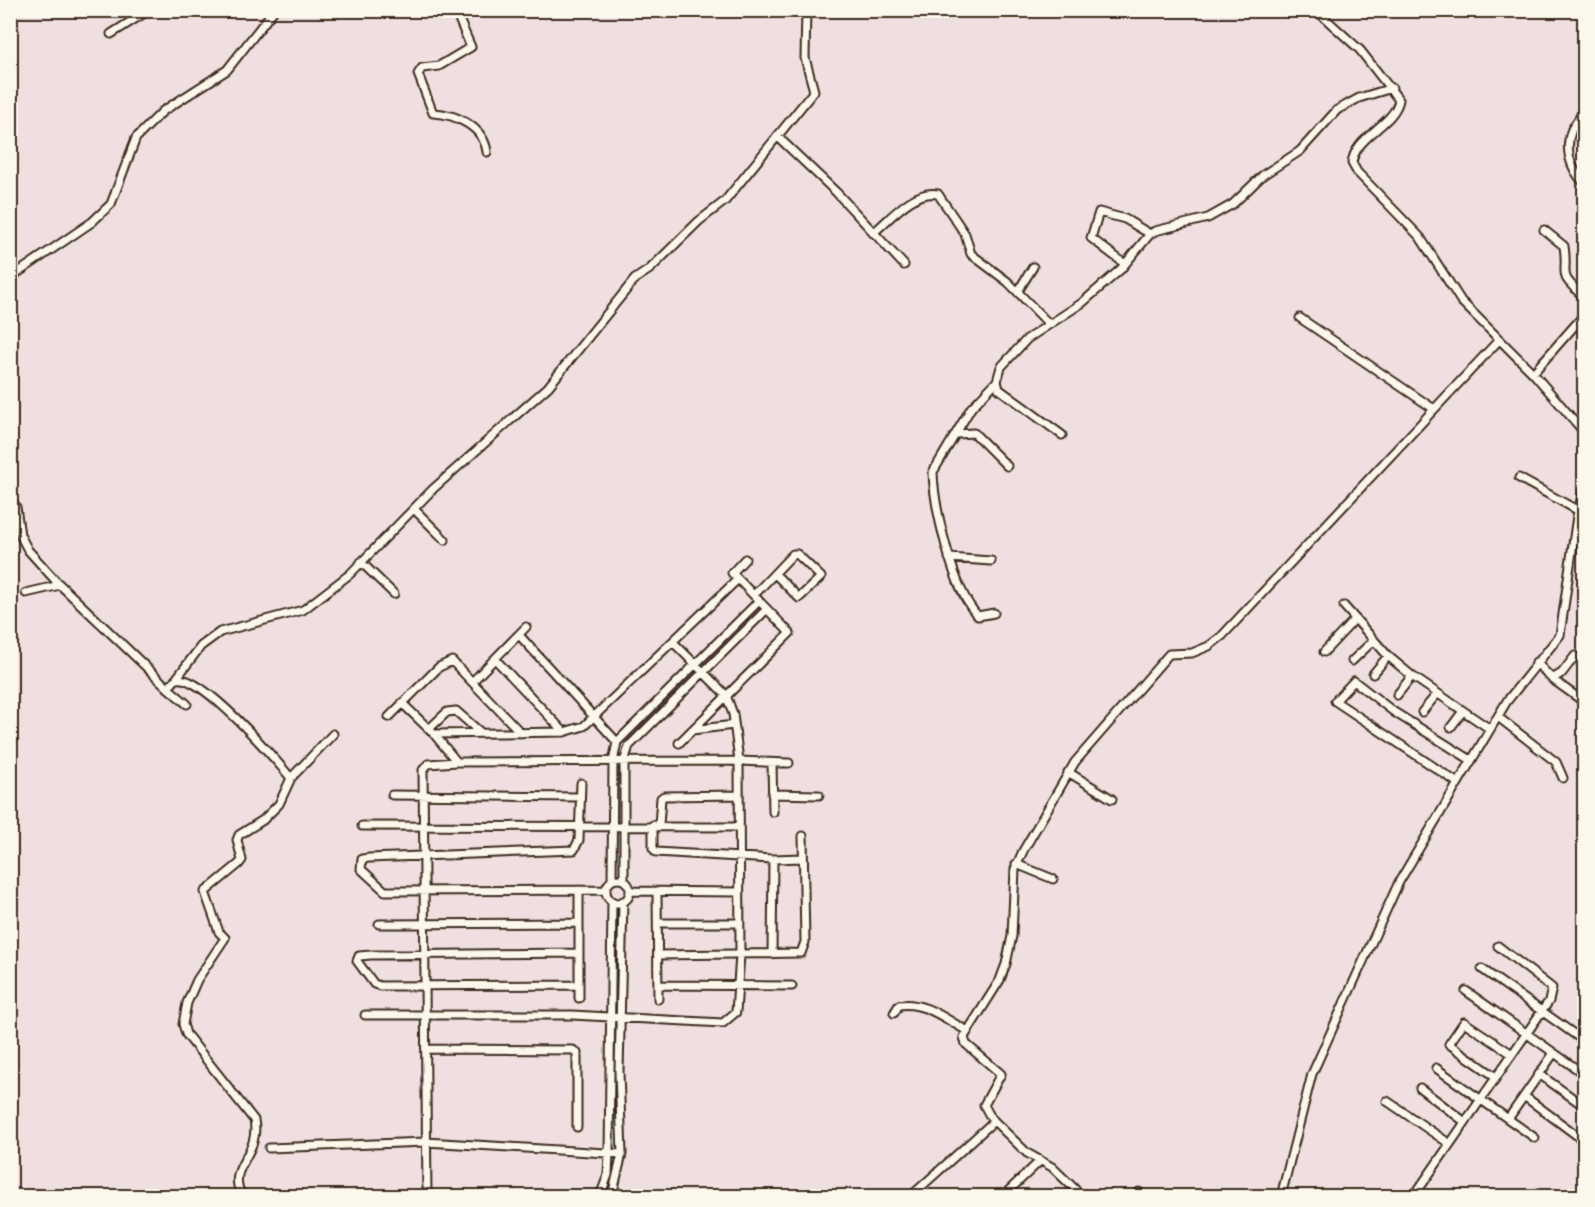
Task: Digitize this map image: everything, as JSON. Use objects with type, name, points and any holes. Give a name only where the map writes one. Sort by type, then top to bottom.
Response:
[{"type":"street","points":[[111,34],[149,10]]},
{"type":"street","points":[[10,278],[92,222],[111,204],[136,138],[163,111],[227,70],[274,10]]},
{"type":"street","points":[[455,10],[471,47],[439,66],[422,68],[418,74],[432,112],[444,114],[477,129],[486,144],[487,152]]},
{"type":"street","points":[[168,688],[201,646],[212,637],[228,628],[269,621],[303,610],[361,562],[414,508],[535,400],[565,367],[630,284],[650,269],[699,221],[725,201],[814,91],[805,58],[806,10]]},
{"type":"street","points":[[1316,10],[1353,42],[1392,88],[1399,100],[1398,106],[1355,153],[1354,166],[1420,237],[1452,290],[1533,373],[1584,432]]},
{"type":"street","points":[[994,613],[981,618],[976,615],[962,593],[949,558],[933,472],[972,408],[998,381],[1001,367],[1034,332],[1074,309],[1125,264],[1150,234],[1208,218],[1233,204],[1263,175],[1300,151],[1337,110],[1359,98],[1392,88]]},
{"type":"street","points":[[1584,108],[1572,129],[1568,144],[1571,166],[1584,183]]},
{"type":"street","points":[[778,137],[836,192],[904,265]]},
{"type":"street","points":[[873,233],[915,199],[927,194],[938,194],[945,200],[965,234],[971,254],[1018,291],[1048,323]]},
{"type":"street","points":[[1125,264],[1091,238],[1100,211],[1125,219],[1150,234]]},
{"type":"street","points":[[1544,230],[1564,246],[1566,279],[1584,297]]},
{"type":"street","points":[[1018,291],[1033,267]]},
{"type":"street","points":[[1533,373],[1584,315]]},
{"type":"street","points":[[1300,318],[1434,409]]},
{"type":"street","points":[[1082,1197],[1052,1167],[1027,1153],[994,1121],[984,1106],[1001,1074],[966,1044],[964,1037],[966,1030],[1000,980],[1006,964],[1012,936],[1016,864],[1068,772],[1169,654],[1186,655],[1209,646],[1249,610],[1499,340]]},
{"type":"street","points":[[998,381],[1003,394],[1062,435]]},
{"type":"street","points":[[957,434],[974,433],[1007,466]]},
{"type":"street","points":[[1519,478],[1580,515]]},
{"type":"street","points":[[1281,1197],[1315,1065],[1399,882],[1490,729],[1536,662],[1556,642],[1562,628],[1584,488]]},
{"type":"street","points":[[10,497],[16,507],[20,535],[28,550],[60,585],[187,704]]},
{"type":"street","points":[[414,508],[445,540]]},
{"type":"street","points":[[606,890],[612,880],[613,762],[617,742],[756,598],[775,574],[793,554],[797,554],[821,577],[799,598],[775,574]]},
{"type":"street","points":[[949,558],[991,561]]},
{"type":"street","points":[[678,743],[790,633],[732,573],[745,559]]},
{"type":"street","points":[[361,562],[394,594]]},
{"type":"street","points":[[432,731],[481,734],[575,731],[596,718],[738,579]]},
{"type":"street","points":[[26,593],[60,585]]},
{"type":"street","points":[[1344,606],[1389,656],[1412,676],[1490,729]]},
{"type":"street","points":[[630,891],[624,880],[624,762],[629,746],[767,609]]},
{"type":"street","points":[[1324,652],[1354,619]]},
{"type":"street","points":[[472,682],[526,627]]},
{"type":"street","points":[[519,634],[617,742]]},
{"type":"street","points":[[1352,661],[1374,640]]},
{"type":"street","points":[[365,1015],[622,1016],[723,1023],[736,1011],[740,956],[739,761],[733,714],[726,695],[673,642]]},
{"type":"street","points":[[1373,674],[1389,656]]},
{"type":"street","points":[[1552,679],[1562,673],[1575,656]]},
{"type":"street","points":[[495,659],[564,732]]},
{"type":"street","points":[[389,717],[446,662],[457,664],[521,733]]},
{"type":"street","points":[[1536,662],[1552,679],[1584,702]]},
{"type":"street","points":[[1397,694],[1412,676]]},
{"type":"street","points":[[176,679],[183,678],[214,698],[291,778]]},
{"type":"street","points":[[1458,783],[1335,701],[1354,681],[1394,712],[1471,760]]},
{"type":"street","points":[[1422,712],[1437,694]]},
{"type":"street","points":[[402,703],[432,731],[457,762]]},
{"type":"street","points":[[432,731],[447,712],[456,711],[481,734]]},
{"type":"street","points":[[1451,727],[1463,711]]},
{"type":"street","points":[[1498,717],[1557,762],[1563,778]]},
{"type":"street","points":[[692,730],[734,725]]},
{"type":"street","points":[[242,1197],[237,1187],[238,1174],[252,1151],[256,1129],[254,1120],[186,1034],[184,1012],[197,980],[225,938],[219,932],[206,892],[242,860],[239,835],[263,820],[279,804],[291,778],[333,734]]},
{"type":"street","points":[[427,1197],[426,1049],[423,1016],[423,770],[428,764],[739,761],[789,763]]},
{"type":"street","points":[[772,763],[773,812]]},
{"type":"street","points":[[1068,772],[1112,799]]},
{"type":"street","points":[[581,783],[577,846],[568,851],[369,858],[363,859],[360,864],[361,869],[385,891],[606,890]]},
{"type":"street","points":[[392,795],[580,797]]},
{"type":"street","points":[[739,795],[662,797],[653,848],[656,852],[773,859],[803,858]]},
{"type":"street","points":[[772,795],[819,795]]},
{"type":"street","points":[[362,826],[739,827]]},
{"type":"street","points":[[658,955],[797,954],[805,949],[803,836]]},
{"type":"street","points":[[772,954],[773,859]]},
{"type":"street","points":[[1016,864],[1053,879]]},
{"type":"street","points":[[612,880],[624,880]]},
{"type":"street","points":[[579,890],[579,998]]},
{"type":"street","points":[[600,1197],[608,1175],[609,1155],[612,901],[606,890]]},
{"type":"street","points":[[630,891],[738,892]]},
{"type":"street","points":[[612,1197],[622,1154],[619,1072],[623,901],[630,891]]},
{"type":"street","points":[[657,893],[658,999]]},
{"type":"street","points":[[612,901],[623,901]]},
{"type":"street","points":[[379,924],[578,923]]},
{"type":"street","points":[[659,923],[739,923]]},
{"type":"street","points":[[1414,1197],[1549,1001],[1552,988],[1497,946]]},
{"type":"street","points":[[578,953],[371,955],[359,956],[357,961],[374,984],[380,986],[578,985]]},
{"type":"street","points":[[1482,969],[1584,1041]]},
{"type":"street","points":[[658,985],[792,986]]},
{"type":"street","points":[[1466,991],[1584,1074]]},
{"type":"street","points":[[894,1013],[899,1005],[919,1006],[931,1010],[966,1030]]},
{"type":"street","points":[[1496,1077],[1449,1044],[1464,1022],[1512,1054]]},
{"type":"street","points":[[426,1049],[573,1050],[577,1053],[577,1127]]},
{"type":"street","points":[[1508,1119],[1554,1053]]},
{"type":"street","points":[[1436,1068],[1535,1138]]},
{"type":"street","points":[[1539,1074],[1584,1106]]},
{"type":"street","points":[[1420,1089],[1465,1122]]},
{"type":"street","points":[[1524,1096],[1579,1137],[1584,1129]]},
{"type":"street","points":[[1388,1101],[1450,1144]]},
{"type":"street","points":[[911,1197],[994,1121]]},
{"type":"street","points":[[269,1148],[426,1142],[622,1154]]},
{"type":"street","points":[[1003,1197],[1040,1161]]}]
